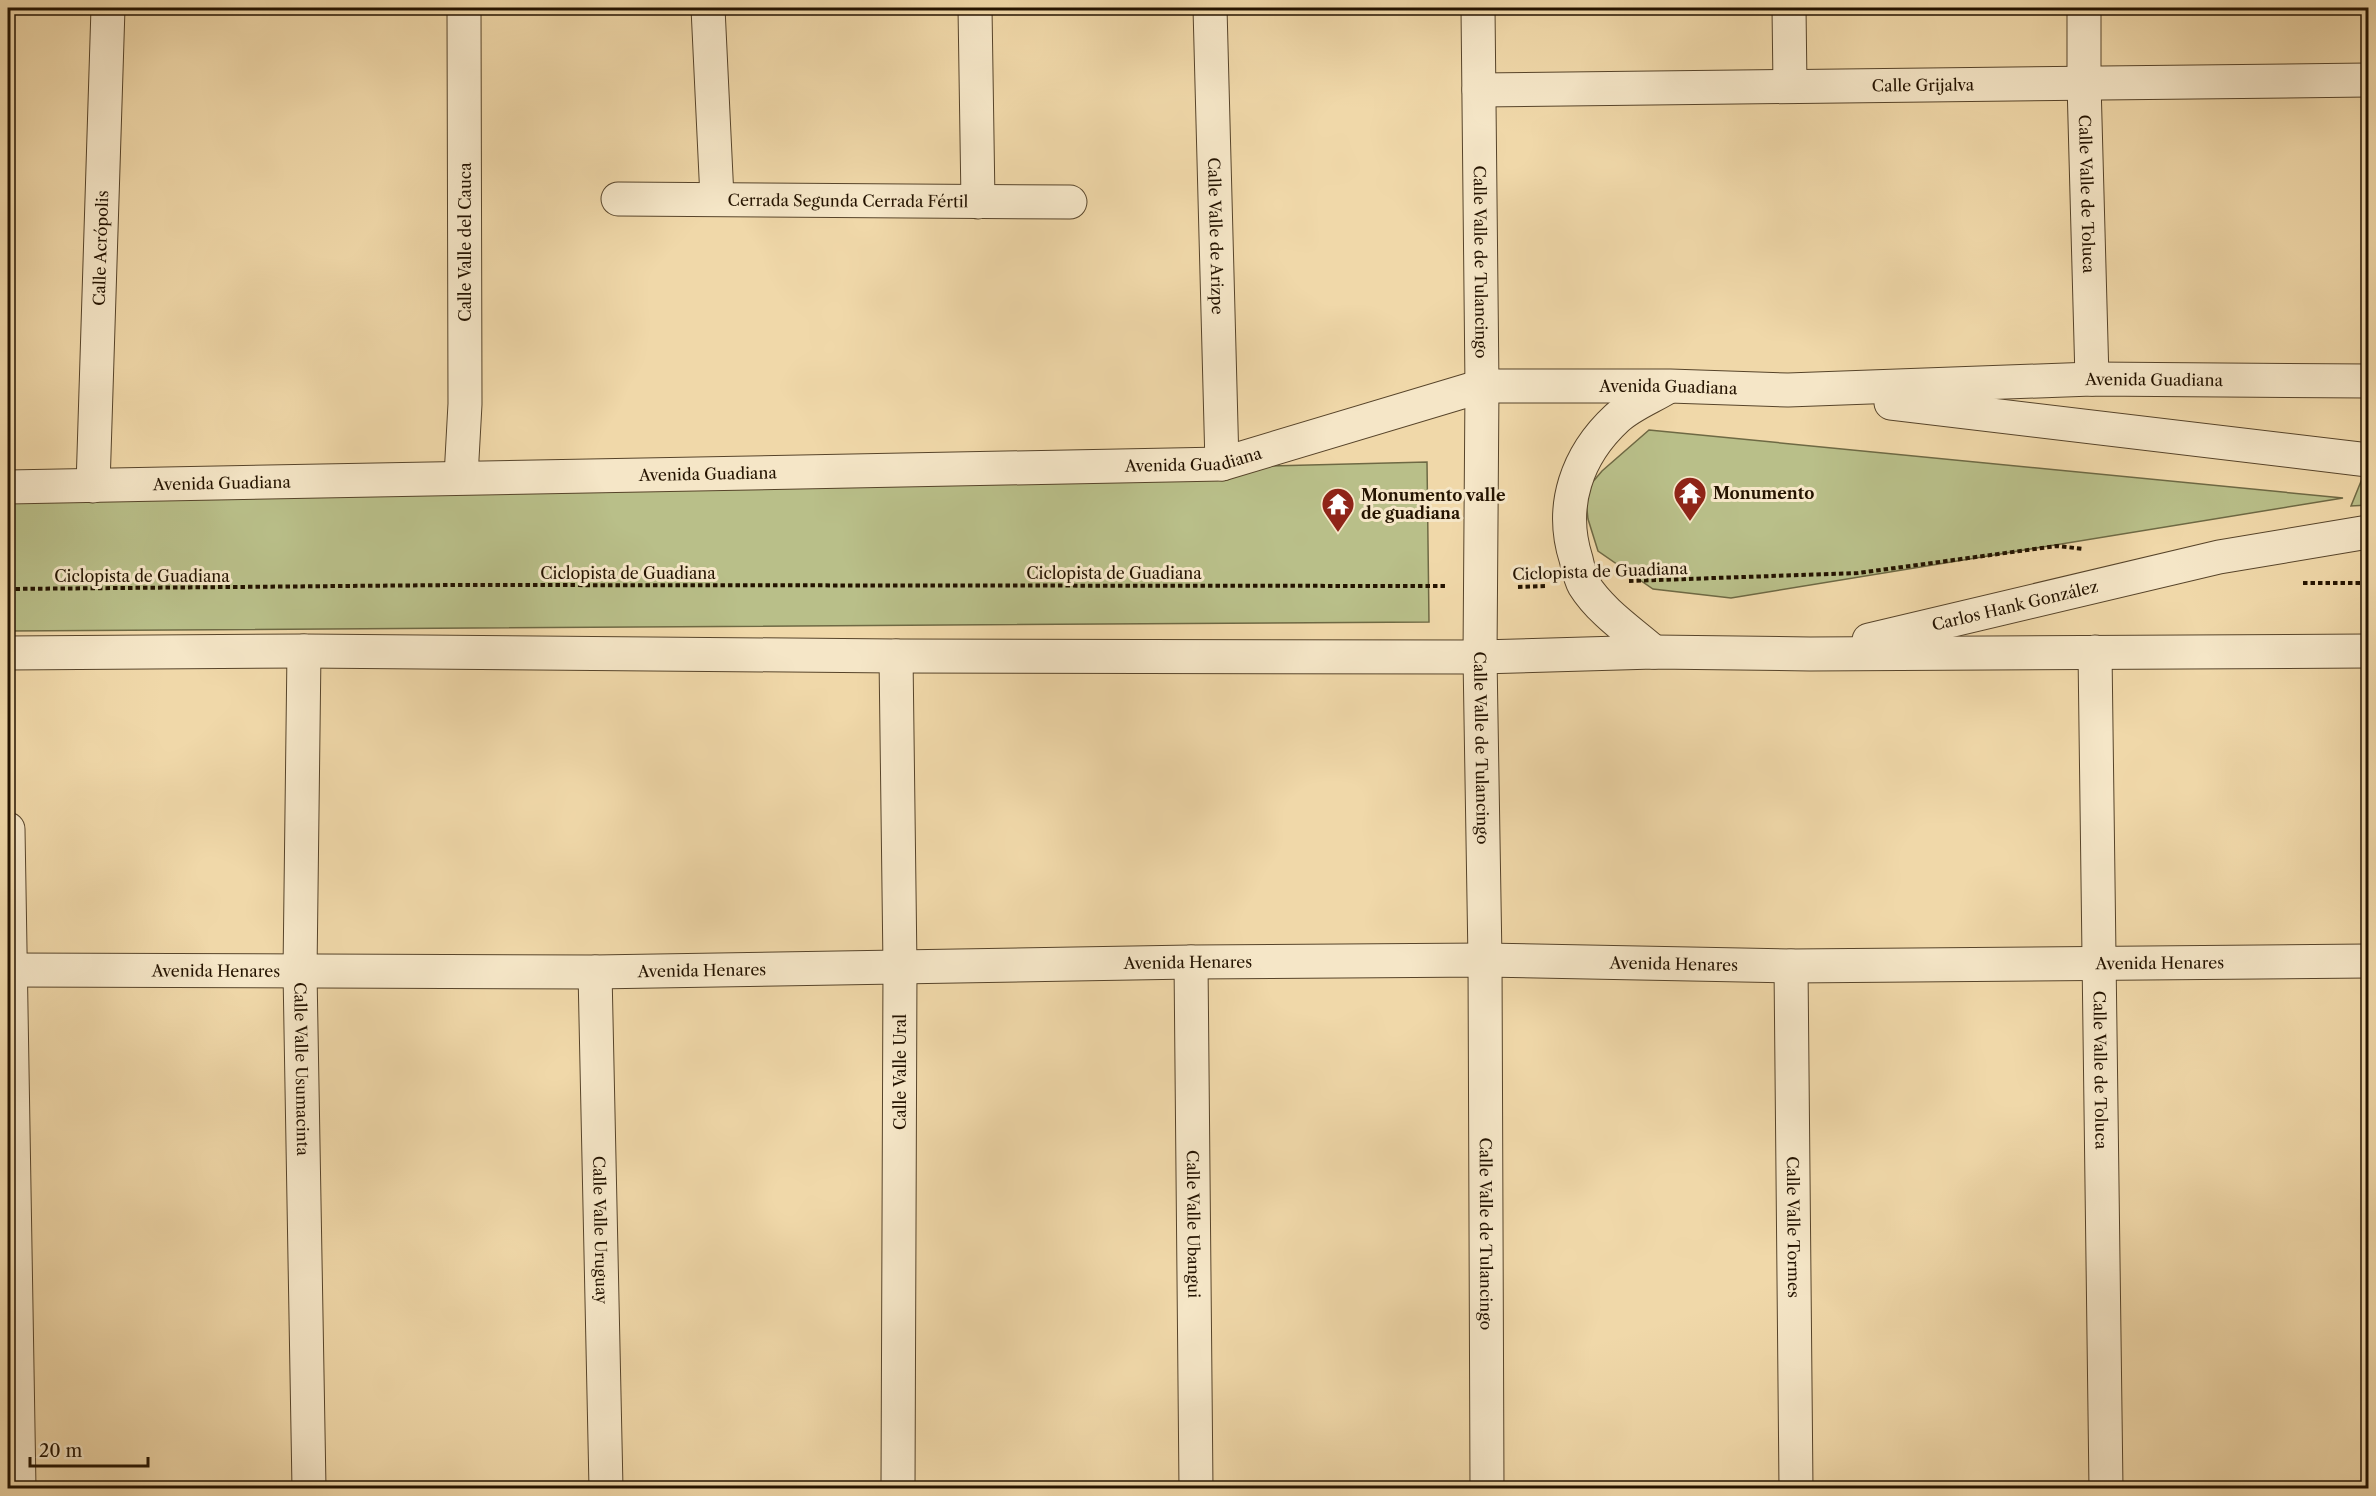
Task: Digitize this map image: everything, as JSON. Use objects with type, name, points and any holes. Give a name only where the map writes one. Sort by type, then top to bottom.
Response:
[{"type":"street","name":"Calle Acrópolis","points":[[93,486],[108,8]]},
{"type":"street","name":"Calle Valle del Cauca","points":[[461,477],[465,404],[465,8]]},
{"type":"street","points":[[708,8],[717,198]]},
{"type":"street","points":[[975,8],[978,202]]},
{"type":"street","name":"Calle Valle de Arizpe","points":[[1210,8],[1222,464]]},
{"type":"street","name":"Calle Valle de Tulancingo","points":[[1478,8],[1482,386],[1480,657],[1485,960],[1487,1488]]},
{"type":"street","points":[[1789,8],[1790,87]]},
{"type":"street","name":"Calle Valle de Toluca","points":[[2084,8],[2092,379]]},
{"type":"street","name":"Calle Grijalva","points":[[1479,90],[2368,80]]},
{"type":"street","name":"Cerrada Segunda Cerrada Fértil","points":[[618,199],[1070,202]]},
{"type":"street","name":"Avenida Guadiana","points":[[8,487],[1222,464],[1482,386],[1670,386],[1788,390],[2092,379],[2368,381]]},
{"type":"street","points":[[1654,652],[1598,602],[1584,584],[1570,540],[1569,505],[1578,471],[1594,441],[1619,416],[1670,386]]},
{"type":"street","points":[[1788,390],[2368,460]]},
{"type":"street","name":"Carlos Hank González","points":[[1810,654],[2219,557],[2368,532]]},
{"type":"street","points":[[8,653],[304,651],[896,656],[1480,657],[1654,652],[1810,654],[2368,651]]},
{"type":"street","name":"Calle Valle Usumacinta","points":[[304,651],[300,972],[309,1488]]},
{"type":"street","name":"Calle Valle de Toluca","points":[[2095,652],[2106,1488]]},
{"type":"street","name":"Calle Valle Ural","points":[[896,656],[900,967],[898,1488]]},
{"type":"street","points":[[8,830],[8,970],[19,1488]]},
{"type":"street","name":"Avenida Henares","points":[[8,970],[596,972],[1191,962],[1485,960],[1791,966],[2368,961]]},
{"type":"street","name":"Calle Valle Ubangui","points":[[1191,962],[1196,1488]]},
{"type":"street","name":"Calle Valle Tormes","points":[[1791,966],[1796,1488]]},
{"type":"street","name":"Calle Valle Uruguay","points":[[596,972],[606,1488]]},
{"type":"path","name":"Ciclopista de Guadiana","points":[[8,589],[874,584],[1481,587],[1858,573],[2056,546],[2086,549]]},
{"type":"green space","points":[[1649,430],[2343,498],[1731,598],[1653,589],[1598,551],[1588,519],[1585,491],[1602,471]]},
{"type":"green space","points":[[1427,462],[1429,622],[8,631],[8,499]]},
{"type":"green space","points":[[2364,474],[2368,474],[2368,505],[2351,506]]},
{"type":"place","name":"Monumento","points":[[1690,522]]},
{"type":"place","name":"Monumento valle de guadiana","points":[[1338,533]]}]
